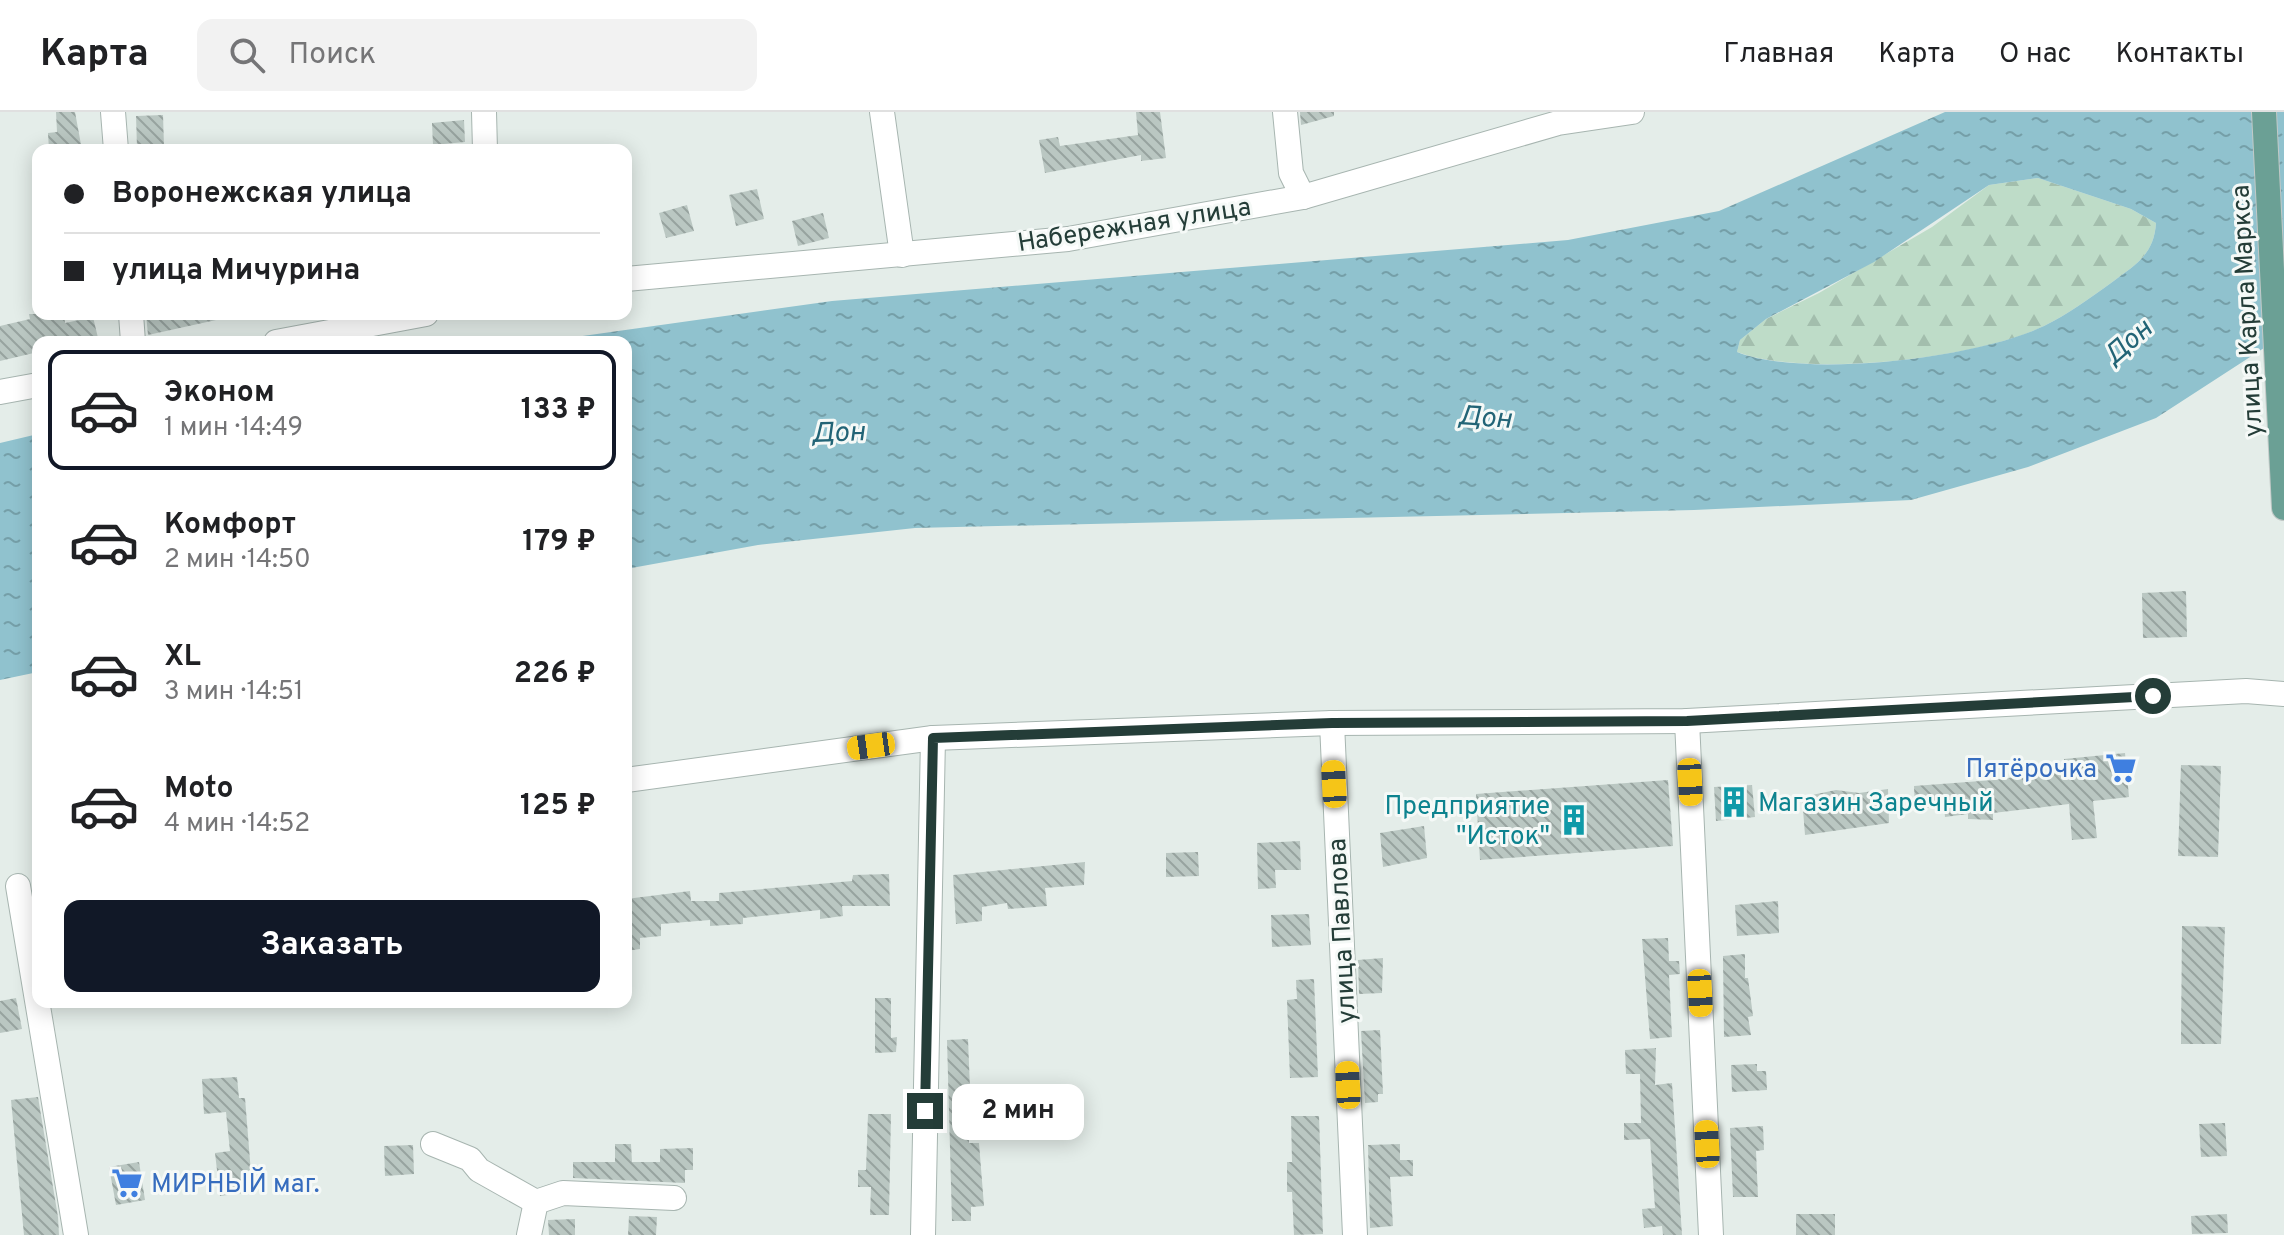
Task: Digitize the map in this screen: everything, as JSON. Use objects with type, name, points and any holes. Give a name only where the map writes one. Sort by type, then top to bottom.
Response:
[{"type":"main road","name":"улица Карла Маркса","points":[[2264,112],[2284,508]]},
{"type":"street","points":[[113,112],[116,144]]},
{"type":"street","points":[[484,112],[485,144]]},
{"type":"street","points":[[882,112],[902,255]]},
{"type":"street","points":[[1285,112],[1291,173],[1303,197]]},
{"type":"street","name":"Набережная улица","points":[[632,278],[1068,239],[1303,197],[1558,123],[1632,112]]},
{"type":"street","points":[[308,336],[394,320]]},
{"type":"street","points":[[0,392],[32,386]]},
{"type":"street","points":[[632,779],[933,738],[1332,723],[1687,721],[2246,691],[2284,694]]},
{"type":"street","points":[[1687,721],[1711,1235]]},
{"type":"street","name":"улица Павлова","points":[[1332,723],[1355,1235]]},
{"type":"street","points":[[923,1235],[933,738]]},
{"type":"street","points":[[19,886],[32,966]]},
{"type":"street","points":[[39,1008],[76,1235]]},
{"type":"street","points":[[433,1144],[470,1159],[479,1170],[536,1202],[563,1193],[674,1198]]},
{"type":"street","points":[[529,1235],[536,1202]]},
{"type":"green space","points":[[2038,178],[2131,209],[2156,223],[2152,243],[2142,258],[2061,317],[2014,338],[1977,348],[1891,361],[1805,364],[1768,360],[1737,352],[1740,340],[1766,319],[1819,293],[1932,227],[1989,185]]},
{"type":"water","name":"Дон","points":[[1945,112],[2284,112],[2284,335],[2156,418],[2028,467],[1911,500],[1694,510],[915,528],[758,545],[632,568],[632,336],[583,336],[832,301],[1568,240],[1719,211]],"holes":[[[2038,178],[2131,209],[2156,223],[2152,243],[2135,265],[2070,312],[2014,337],[1935,355],[1846,364],[1767,360],[1737,352],[1740,340],[1766,319],[1874,262],[1989,185]]]},
{"type":"water","points":[[32,435],[32,673],[0,680],[0,443]]},
{"type":"building","points":[[56,112],[75,112],[81,144],[49,144],[48,133],[57,132]]},
{"type":"building","points":[[1136,112],[1160,112],[1166,158],[1141,161],[1141,155],[1045,173],[1039,140],[1058,137],[1060,146],[1138,135]]},
{"type":"building","points":[[1300,112],[1334,112],[1334,116],[1301,125]]},
{"type":"building","points":[[163,115],[164,144],[137,144],[136,116]]},
{"type":"building","points":[[464,120],[465,142],[433,144],[432,123]]},
{"type":"building","points":[[757,189],[764,219],[736,226],[729,195]]},
{"type":"building","points":[[687,205],[694,231],[666,238],[659,213]]},
{"type":"building","points":[[823,213],[829,238],[798,246],[792,221]]},
{"type":"building","points":[[29,314],[32,314],[32,320],[65,320],[65,323],[94,320],[98,336],[32,336],[32,353],[0,361],[0,326],[30,319]]},
{"type":"building","points":[[147,320],[216,320],[148,335]]},
{"type":"building","points":[[2186,591],[2187,637],[2143,638],[2142,593]]},
{"type":"building","points":[[2125,753],[2129,797],[2093,801],[2097,838],[2072,840],[2069,804],[1993,813],[1993,820],[1968,819],[1968,814],[1945,817],[1944,806],[1915,809],[1914,786],[1994,780],[2065,770],[2064,759]]},
{"type":"building","points":[[2181,765],[2221,766],[2218,857],[2178,856]]},
{"type":"building","name":"Предприятие \"Исток\"","points":[[1668,780],[1673,846],[1480,860],[1476,794]]},
{"type":"building","name":"Магазин Заречный","points":[[1752,785],[1755,817],[1716,821],[1714,787]]},
{"type":"building","points":[[1888,789],[1889,823],[1805,835],[1802,797],[1836,790],[1859,793]]},
{"type":"building","points":[[1424,826],[1427,858],[1383,867],[1380,833]]},
{"type":"building","points":[[1300,841],[1301,870],[1275,870],[1276,888],[1258,889],[1257,843]]},
{"type":"building","points":[[1198,852],[1199,876],[1166,877],[1166,853]]},
{"type":"building","points":[[1085,862],[1084,885],[1045,888],[1047,906],[1008,909],[1007,903],[982,907],[982,921],[956,924],[953,875]]},
{"type":"building","points":[[889,874],[890,906],[842,906],[843,916],[820,919],[820,910],[743,918],[743,924],[710,926],[710,920],[661,924],[661,936],[640,938],[640,949],[632,950],[632,898],[690,891],[691,901],[719,901],[719,893],[852,881],[853,875]]},
{"type":"building","points":[[1778,901],[1779,933],[1737,936],[1735,905]]},
{"type":"building","points":[[1309,914],[1311,945],[1272,947],[1271,915]]},
{"type":"building","points":[[2182,926],[2225,927],[2221,1044],[2181,1044]]},
{"type":"building","points":[[1668,938],[1669,961],[1679,961],[1680,974],[1669,975],[1672,1037],[1650,1039],[1642,939]]},
{"type":"building","points":[[1745,954],[1745,978],[1748,978],[1753,1016],[1748,1017],[1751,1035],[1724,1037],[1723,956]]},
{"type":"building","points":[[1383,958],[1382,993],[1359,994],[1358,960]]},
{"type":"building","points":[[1314,979],[1318,1077],[1290,1078],[1287,1000],[1297,999],[1296,980]]},
{"type":"building","points":[[16,998],[22,1029],[0,1033],[0,1001]]},
{"type":"building","points":[[875,998],[891,998],[891,1038],[897,1037],[896,1052],[875,1053]]},
{"type":"building","points":[[1380,1030],[1383,1094],[1378,1094],[1378,1102],[1365,1103],[1361,1031]]},
{"type":"building","points":[[968,1039],[970,1089],[975,1089],[975,1108],[968,1109],[969,1143],[979,1143],[984,1206],[971,1207],[971,1221],[952,1221],[947,1040]]},
{"type":"building","points":[[1656,1048],[1655,1085],[1672,1083],[1682,1235],[1663,1235],[1662,1226],[1644,1228],[1642,1209],[1655,1208],[1650,1139],[1624,1140],[1624,1123],[1641,1123],[1640,1074],[1626,1074],[1625,1050]]},
{"type":"building","points":[[1757,1064],[1757,1071],[1766,1071],[1767,1090],[1732,1092],[1731,1065]]},
{"type":"building","points":[[237,1077],[239,1098],[245,1098],[251,1173],[241,1174],[243,1193],[220,1196],[215,1153],[230,1151],[226,1112],[204,1114],[202,1079]]},
{"type":"building","points":[[38,1097],[59,1235],[24,1235],[11,1100]]},
{"type":"building","points":[[868,1114],[891,1114],[889,1215],[870,1215],[871,1187],[858,1187],[858,1170],[866,1170]]},
{"type":"building","points":[[1291,1116],[1319,1116],[1323,1234],[1294,1235],[1292,1192],[1287,1192],[1287,1162],[1292,1162]]},
{"type":"building","points":[[2225,1123],[2227,1156],[2201,1157],[2199,1124]]},
{"type":"building","points":[[1763,1126],[1764,1150],[1756,1151],[1758,1197],[1733,1197],[1730,1128]]},
{"type":"building","points":[[615,1144],[631,1144],[632,1162],[660,1162],[660,1149],[693,1148],[693,1170],[685,1170],[685,1183],[573,1178],[573,1162],[615,1162]]},
{"type":"building","points":[[1400,1144],[1400,1160],[1413,1160],[1413,1176],[1390,1177],[1393,1226],[1370,1228],[1368,1145]]},
{"type":"building","points":[[413,1145],[414,1174],[385,1176],[384,1146]]},
{"type":"building","name":"МИРНЫЙ маг.","points":[[139,1162],[145,1200],[116,1205],[109,1167]]},
{"type":"building","points":[[1796,1214],[1835,1214],[1835,1235],[1796,1235]]},
{"type":"building","points":[[2227,1214],[2228,1233],[2192,1234],[2191,1216]]},
{"type":"building","points":[[629,1216],[657,1217],[656,1235],[628,1235]]},
{"type":"building","points":[[575,1219],[575,1235],[549,1235],[548,1220]]},
{"type":"place","name":"Пятёрочка","points":[[2121,768]]},
{"type":"place","name":"Магазин Заречный","points":[[1734,802]]},
{"type":"place","name":"Предприятие \"Исток\"","points":[[1574,820]]},
{"type":"place","name":"МИРНЫЙ маг.","points":[[127,1183]]},
{"type":"route","points":[[925,1111],[933,738],[1332,723],[1687,721],[2153,696]]}]
